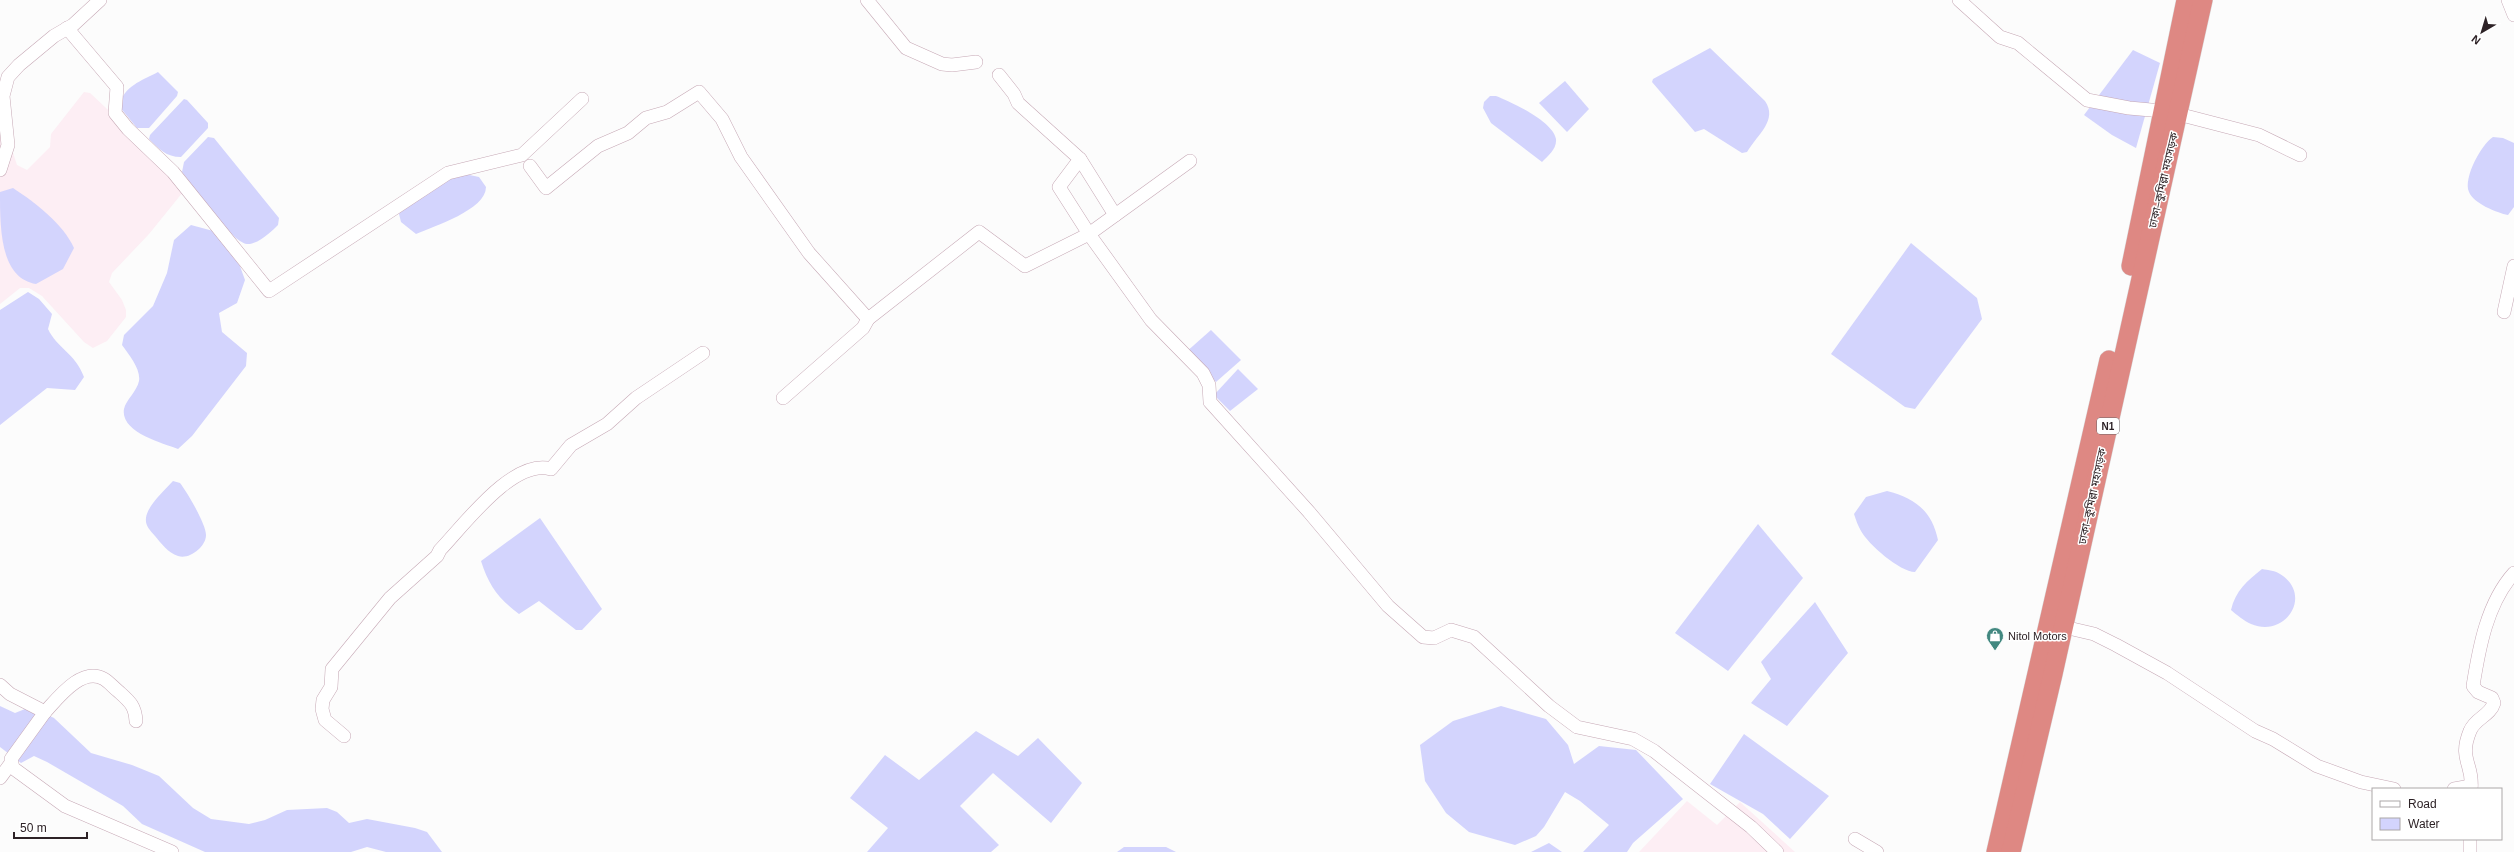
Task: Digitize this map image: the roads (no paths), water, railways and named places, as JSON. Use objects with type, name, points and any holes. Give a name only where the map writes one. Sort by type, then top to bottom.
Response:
[{"type":"highway","name":"ঢাকা–কুমিল্লা মহাসড়ক","points":[[2011,852],[2064,626],[2170,112],[2186,0]]},
{"type":"highway","name":"ঢাকা–কুমিল্লা মহাসড়ক","points":[[1996,852],[2126,293],[2170,112],[2203,0]]},
{"type":"street","points":[[0,170],[8,145],[1,96],[8,77],[19,65],[100,0]]},
{"type":"street","points":[[867,0],[906,48],[942,64],[952,65],[976,62]]},
{"type":"street","points":[[1959,0],[2000,37],[2018,43],[2087,100],[2130,108],[2170,112],[2259,135],[2300,155]]},
{"type":"street","points":[[2508,0],[2514,15]]},
{"type":"street","points":[[67,28],[117,87],[115,113],[128,129],[172,172],[269,291],[448,173],[522,155],[582,99]]},
{"type":"street","points":[[999,75],[1014,94],[1018,103],[1080,159],[1116,215]]},
{"type":"street","points":[[530,166],[546,188],[598,146],[628,133],[646,118],[668,112],[699,92],[722,119],[741,158],[809,253],[868,319]]},
{"type":"street","points":[[1080,159],[1059,187],[1089,234],[1151,320],[1203,373],[1209,385],[1210,402],[1313,517],[1388,606],[1423,637],[1434,638],[1450,630],[1474,637],[1549,706],[1577,727],[1633,740],[1654,751],[1751,827],[1777,852]]},
{"type":"street","points":[[783,398],[863,328],[868,319],[979,232],[1025,266],[1089,234],[1190,161]]},
{"type":"street","points":[[2504,312],[2514,266]]},
{"type":"street","points":[[344,736],[325,720],[322,709],[323,700],[331,687],[332,669],[390,598],[437,556],[440,550],[498,488],[519,474],[543,466],[551,469],[571,445],[607,424],[636,398],[703,353]]},
{"type":"street","points":[[2471,788],[2472,778],[2464,752],[2467,739],[2471,728],[2486,716],[2494,702],[2492,698],[2478,692],[2473,686],[2479,647],[2488,618],[2514,573]]},
{"type":"street","points":[[2064,626],[2094,634],[2167,673],[2255,731],[2273,739],[2317,766],[2361,782],[2389,788]]},
{"type":"street","points":[[0,778],[45,712],[78,681],[91,676],[104,679],[134,706],[136,721]]},
{"type":"street","points":[[0,685],[10,694],[45,712]]},
{"type":"street","points":[[11,761],[31,782],[65,806],[172,852]]},
{"type":"street","points":[[1855,839],[1877,852]]},
{"type":"street","points":[[2470,840],[2470,852]]},
{"type":"water","points":[[1710,48],[1765,101],[1768,108],[1768,121],[1747,152],[1742,153],[1704,129],[1695,132],[1652,82],[1653,79]]},
{"type":"water","points":[[2133,50],[2160,63],[2136,148],[2112,135],[2084,115]]},
{"type":"water","points":[[158,72],[178,92],[177,96],[149,128],[137,128],[119,106],[121,99],[134,85]]},
{"type":"water","points":[[1565,81],[1589,109],[1567,132],[1539,103]]},
{"type":"water","points":[[1490,96],[1496,96],[1521,107],[1540,119],[1553,132],[1556,139],[1555,146],[1552,152],[1542,162],[1491,123],[1483,108],[1484,102]]},
{"type":"water","points":[[184,99],[187,100],[208,123],[208,128],[181,157],[176,157],[163,152],[149,139],[150,135]]},
{"type":"water","points":[[208,137],[214,138],[279,218],[278,225],[264,238],[251,244],[240,241],[213,213],[182,172],[184,162]]},
{"type":"water","points":[[2493,137],[2503,138],[2514,143],[2514,207],[2508,215],[2480,204],[2471,196],[2469,192],[2469,179],[2474,162],[2483,147]]},
{"type":"water","points":[[460,173],[479,177],[486,187],[484,195],[478,203],[469,210],[446,222],[416,234],[401,222],[399,214],[402,208]]},
{"type":"water","points":[[13,188],[40,207],[56,222],[74,248],[63,269],[36,284],[24,280],[15,272],[4,250],[0,192]]},
{"type":"water","points":[[191,225],[217,232],[237,258],[245,280],[237,303],[219,313],[222,332],[247,353],[246,366],[192,436],[178,449],[153,440],[135,430],[128,424],[124,409],[138,385],[139,376],[134,362],[122,345],[124,335],[153,306],[167,273],[174,240]]},
{"type":"water","points":[[1911,243],[1977,298],[1982,319],[1915,409],[1905,407],[1831,354]]},
{"type":"water","points":[[28,292],[39,299],[52,314],[48,329],[56,341],[76,362],[84,377],[75,390],[47,388],[0,425],[0,310]]},
{"type":"water","points":[[1211,330],[1241,360],[1216,382],[1185,353]]},
{"type":"water","points":[[1238,369],[1258,389],[1230,411],[1214,395]]},
{"type":"water","points":[[173,481],[180,483],[196,508],[206,535],[203,544],[196,552],[182,557],[174,555],[162,545],[146,523],[147,513],[150,508]]},
{"type":"water","points":[[1887,491],[1906,498],[1921,507],[1927,514],[1935,530],[1938,540],[1915,572],[1901,567],[1877,550],[1860,529],[1854,514],[1866,497]]},
{"type":"water","points":[[540,518],[602,609],[582,630],[576,630],[539,601],[519,614],[495,591],[484,570],[481,561]]},
{"type":"water","points":[[1758,524],[1803,578],[1728,671],[1675,633]]},
{"type":"water","points":[[2262,569],[2274,571],[2280,574],[2290,583],[2295,593],[2295,603],[2291,612],[2284,620],[2275,625],[2263,627],[2248,623],[2231,610],[2236,597],[2243,586]]},
{"type":"water","points":[[1815,602],[1848,653],[1787,726],[1751,703],[1771,679],[1761,662]]},
{"type":"water","points":[[0,706],[15,713],[25,709],[37,710],[54,718],[91,753],[132,765],[159,776],[193,808],[211,819],[249,824],[265,820],[287,810],[327,808],[337,812],[349,823],[367,819],[415,828],[427,832],[442,852],[386,852],[367,847],[351,852],[205,852],[142,824],[123,806],[47,762],[34,756],[21,763],[0,747]]},
{"type":"water","points":[[1501,706],[1546,719],[1568,745],[1574,764],[1599,746],[1636,750],[1683,799],[1633,843],[1627,852],[1583,852],[1609,825],[1580,801],[1565,792],[1544,827],[1536,836],[1515,845],[1469,832],[1446,813],[1425,781],[1420,745],[1453,721]]},
{"type":"water","points":[[976,731],[1018,756],[1038,738],[1082,783],[1051,823],[993,773],[960,806],[999,845],[991,852],[867,852],[888,828],[850,798],[885,755],[919,780]]},
{"type":"water","points":[[1744,734],[1829,796],[1790,839],[1763,814],[1710,784]]},
{"type":"water","points":[[1549,843],[1562,852],[1531,852]]},
{"type":"water","points":[[1124,847],[1166,847],[1176,852],[1117,852]]},
{"type":"place","name":"Nitol Motors","points":[[1995,651]]}]
